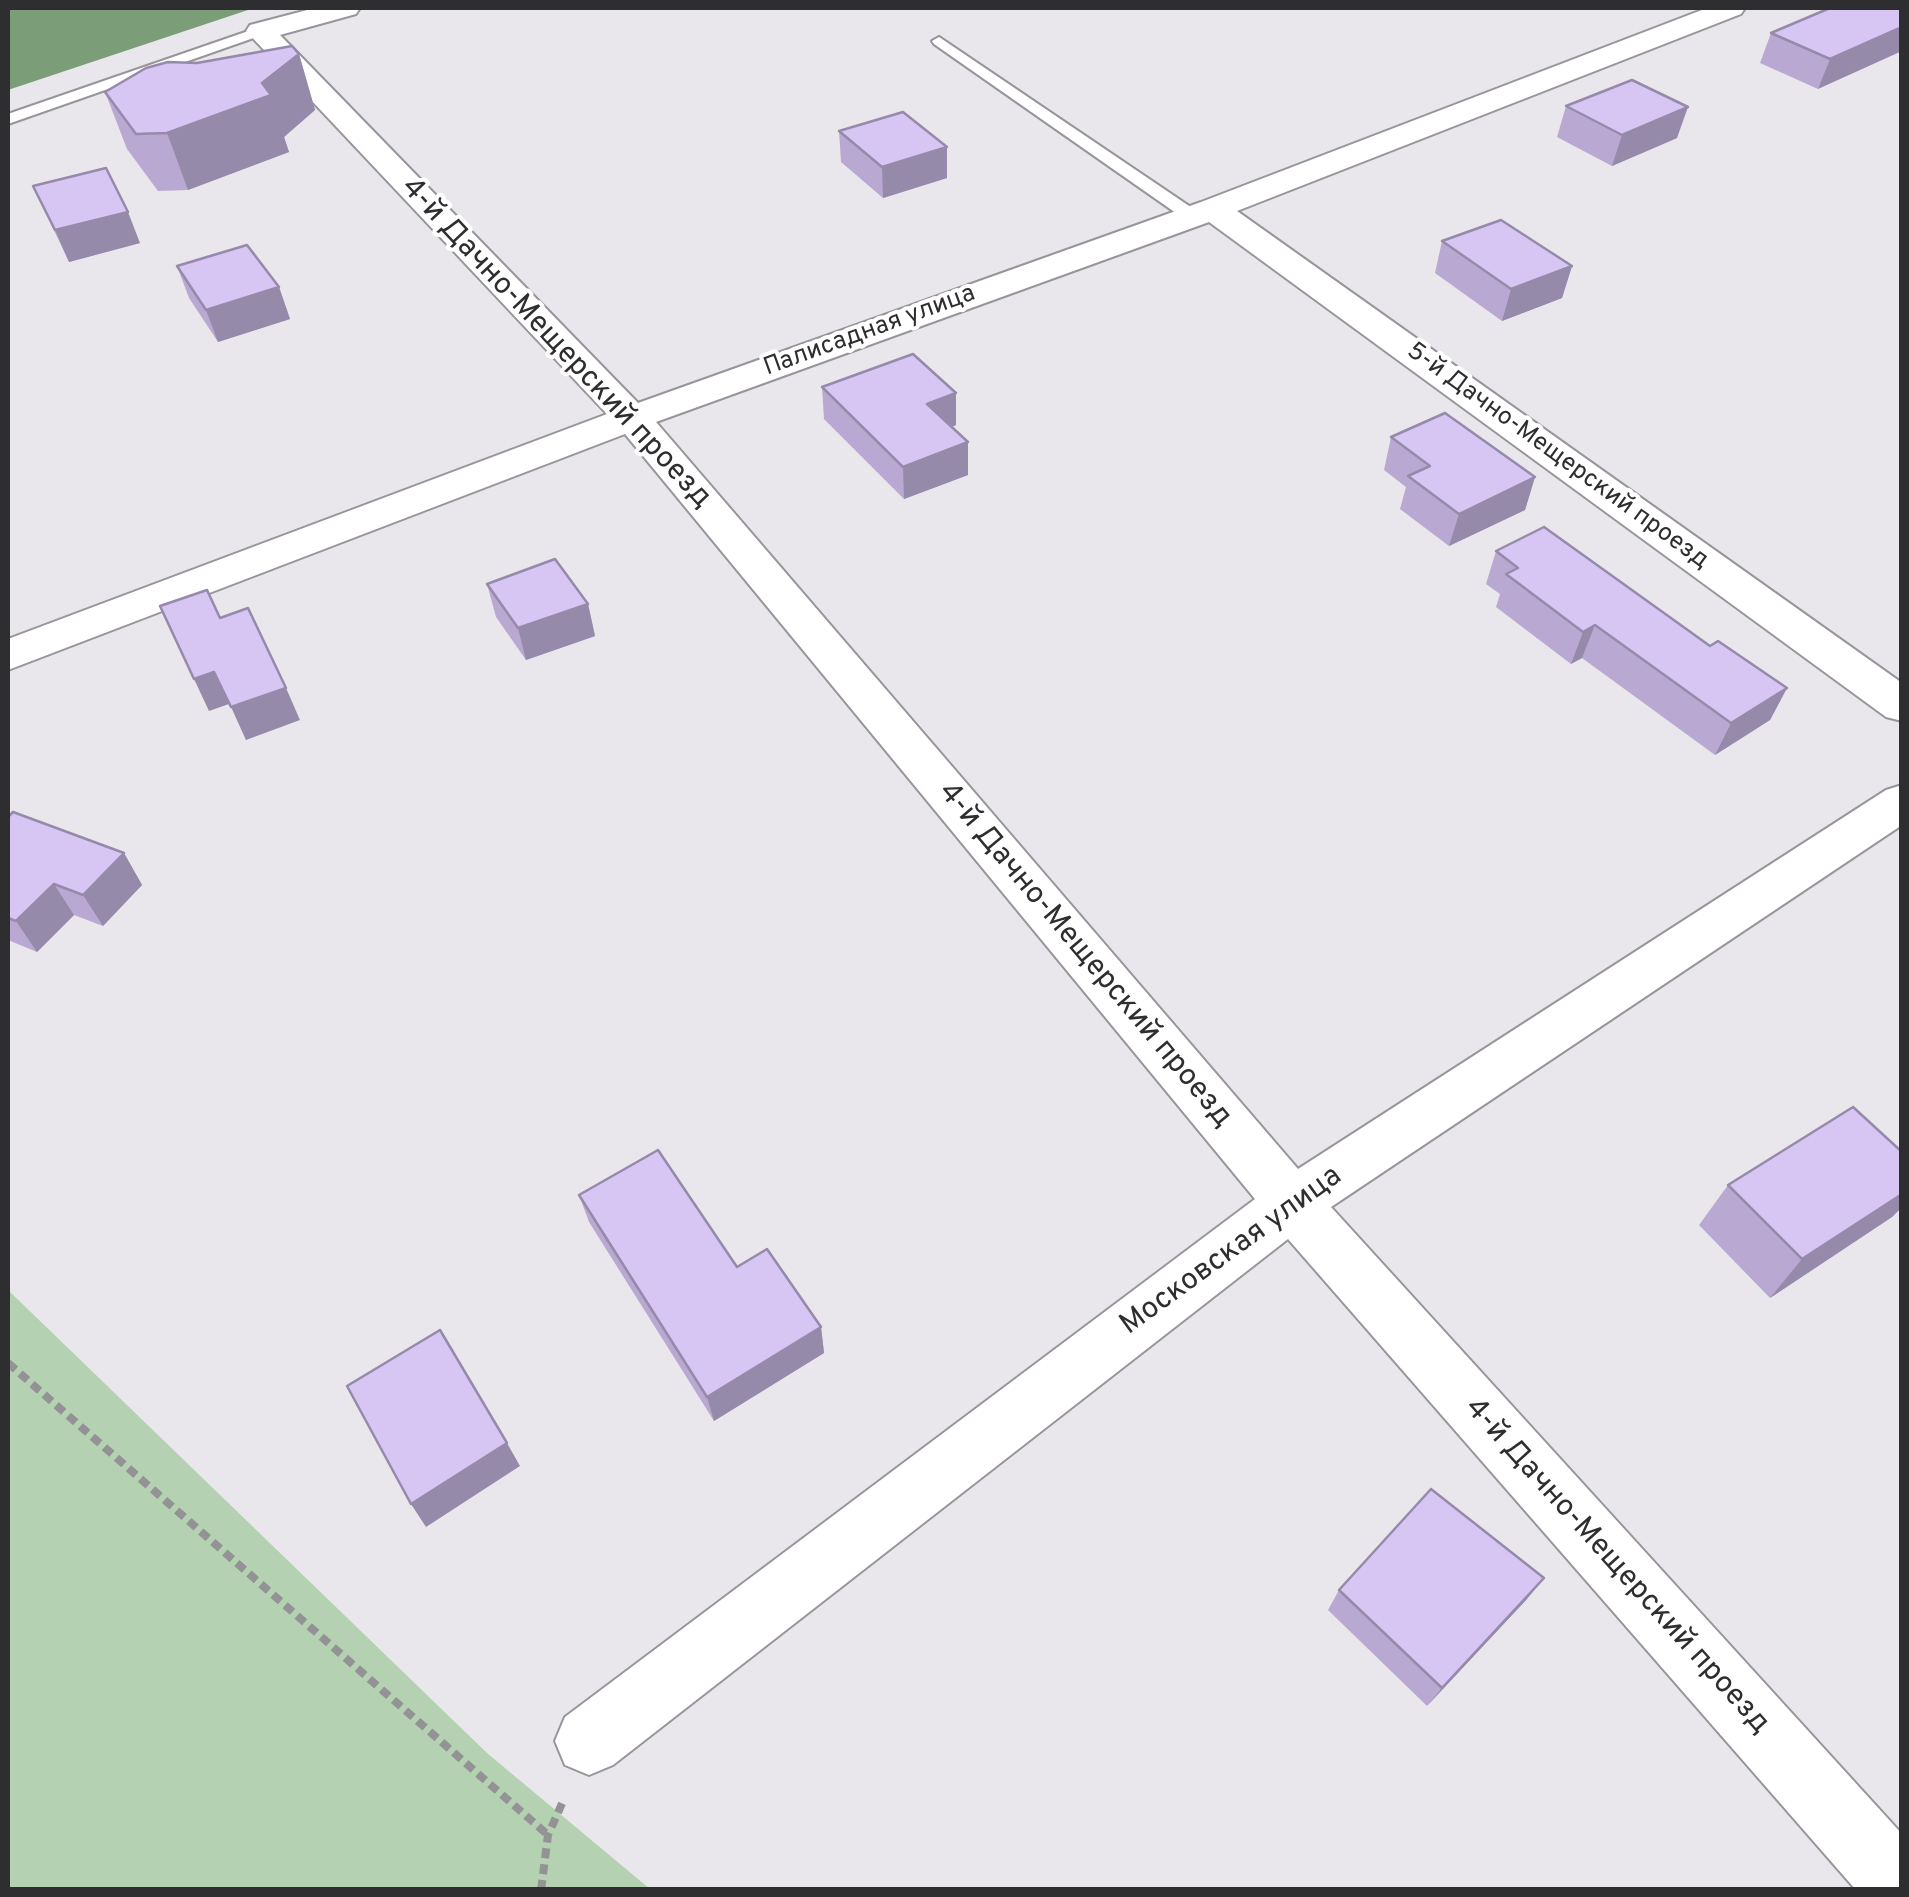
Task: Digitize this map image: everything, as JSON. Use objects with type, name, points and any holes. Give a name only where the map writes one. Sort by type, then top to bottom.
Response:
[{"type":"street","points":[[281,19],[346,8]]},
{"type":"street","name":"Палисадная улица","points":[[8,655],[632,418],[1202,213],[1731,8]]},
{"type":"street","name":"4-й Дачно-Мещерский проезд","points":[[281,19],[632,418],[1292,1202],[1902,1888]]},
{"type":"street","name":"5-й Дачно-Мещерский проезд","points":[[1202,213],[1902,706]]},
{"type":"street","name":"Московская улица","points":[[589,1741],[1292,1202],[1902,802]]},
{"type":"lane","points":[[8,119],[281,19]]},
{"type":"lane","points":[[939,41],[1202,213]]},
{"type":"path","points":[[8,1362],[548,1834]]},
{"type":"path","points":[[541,1890],[548,1834],[589,1741]]},
{"type":"shaded area","points":[[8,8],[254,8],[8,90]]},
{"type":"shaded area","points":[[8,1290],[487,1753],[650,1889],[8,1889]]},
{"type":"building","points":[[1830,8],[1902,8],[1902,27],[1830,59],[1771,33]]},
{"type":"building","points":[[292,46],[299,54],[262,83],[271,95],[167,133],[136,134],[105,92],[146,68],[168,62],[197,63]]},
{"type":"building","points":[[1632,80],[1688,107],[1622,135],[1566,106]]},
{"type":"building","points":[[903,112],[947,147],[882,167],[839,131]]},
{"type":"building","points":[[106,168],[128,212],[55,230],[33,186]]},
{"type":"building","points":[[1501,220],[1572,266],[1511,289],[1442,241]]},
{"type":"building","points":[[247,245],[279,287],[206,310],[177,266]]},
{"type":"building","points":[[913,354],[956,393],[927,404],[968,442],[903,467],[822,387]]},
{"type":"building","points":[[1445,413],[1535,477],[1459,514],[1408,476],[1430,466],[1391,437]]},
{"type":"building","points":[[1544,527],[1710,646],[1718,641],[1787,688],[1731,723],[1595,625],[1583,632],[1506,574],[1518,568],[1496,551]]},
{"type":"building","points":[[555,559],[588,604],[518,628],[487,584]]},
{"type":"building","points":[[207,590],[220,618],[248,608],[286,688],[231,707],[214,672],[194,679],[160,606]]},
{"type":"building","points":[[13,812],[124,853],[83,895],[54,884],[16,921],[8,918],[8,817]]},
{"type":"building","points":[[1853,1107],[1902,1152],[1902,1194],[1802,1259],[1728,1185]]},
{"type":"building","points":[[658,1150],[737,1267],[767,1249],[821,1327],[707,1397],[579,1195]]},
{"type":"building","points":[[440,1330],[507,1443],[411,1504],[347,1386]]},
{"type":"building","points":[[1431,1489],[1544,1578],[1442,1688],[1339,1590]]}]
